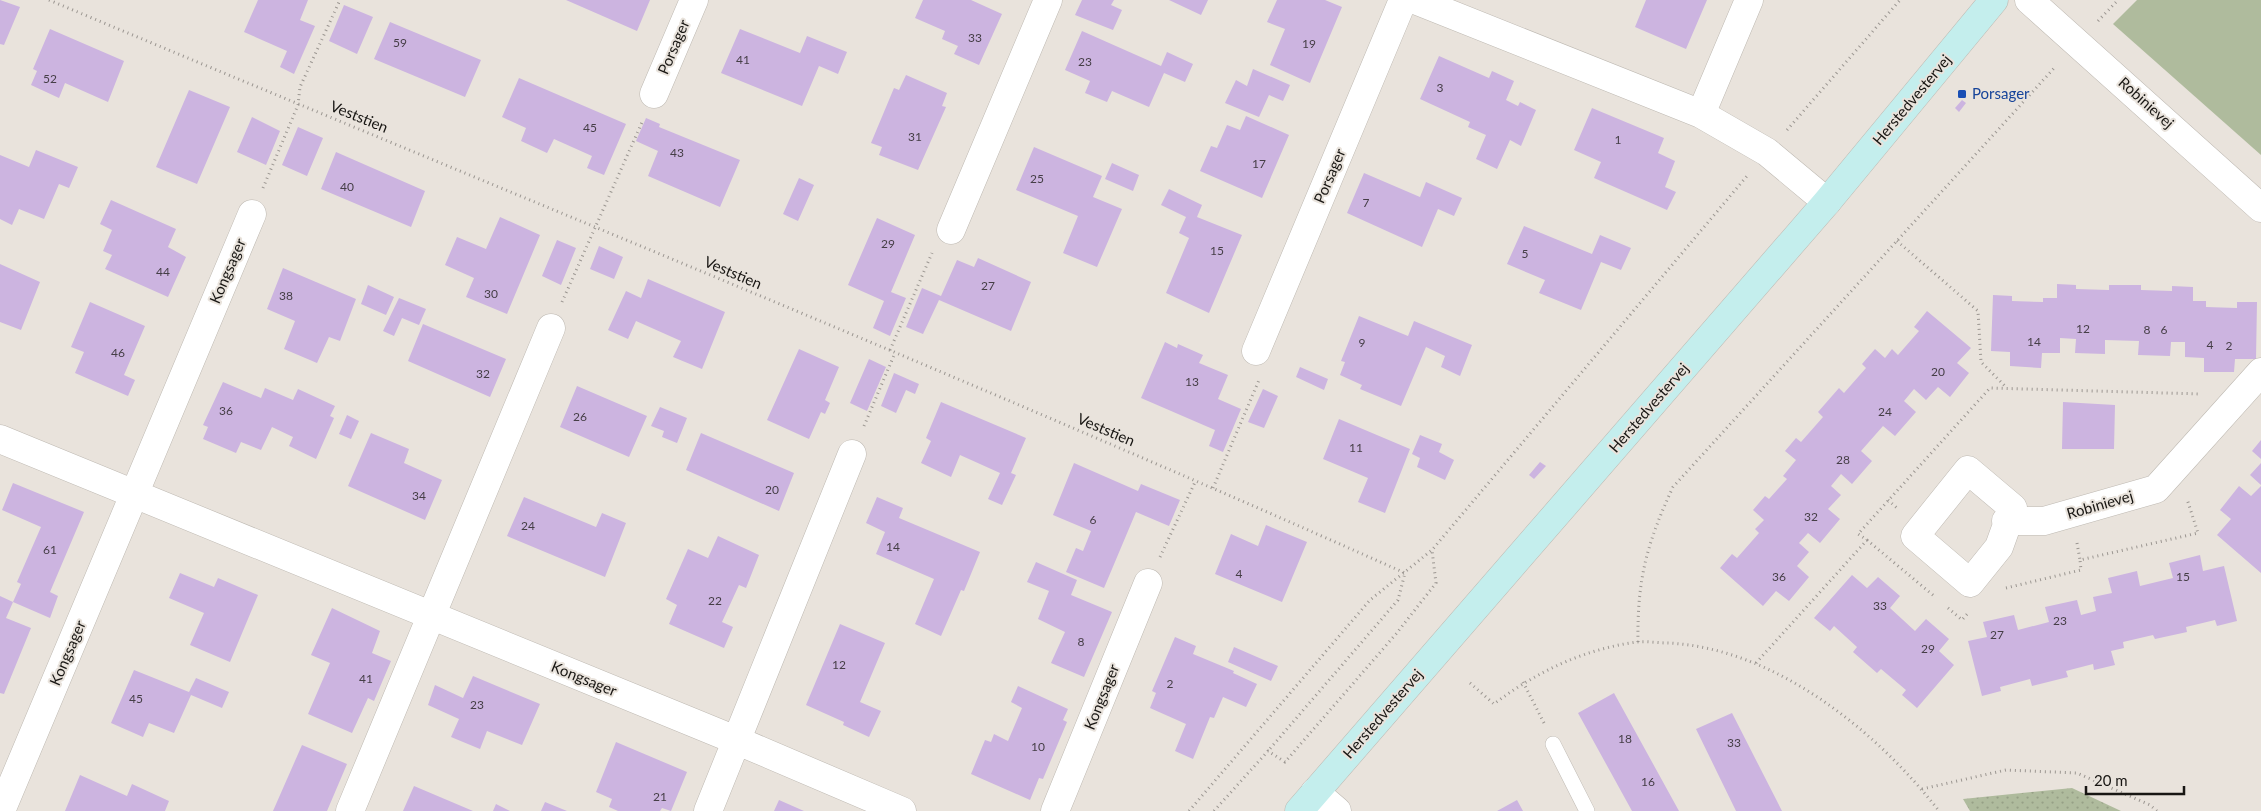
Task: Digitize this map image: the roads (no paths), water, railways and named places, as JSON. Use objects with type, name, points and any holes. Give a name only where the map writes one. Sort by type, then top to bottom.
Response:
[{"type":"street","name":"Porsager","points":[[654,94],[694,0]]},
{"type":"street","points":[[951,230],[1048,0]]},
{"type":"street","name":"Porsager","points":[[1256,351],[1403,0]]},
{"type":"street","points":[[1415,0],[1701,114],[1767,152],[1827,202]]},
{"type":"street","points":[[1701,114],[1749,0]]},
{"type":"street","name":"Herstedvestervej","points":[[1307,802],[1827,202],[1994,0]]},
{"type":"street","name":"Robinievej","points":[[2029,0],[2261,208]]},
{"type":"street","name":"Kongsager","points":[[1,811],[252,214]]},
{"type":"street","points":[[350,811],[551,328]]},
{"type":"street","name":"Robinievej","points":[[2006,521],[2044,520],[2156,489],[2261,372]]},
{"type":"street","name":"Kongsager","points":[[0,439],[431,617],[738,741],[902,811]]},
{"type":"street","points":[[708,811],[738,741],[852,454]]},
{"type":"street","name":"Kongsager","points":[[1055,811],[1148,583]]},
{"type":"street","points":[[1307,802],[1337,811]]},
{"type":"lane","points":[[1553,744],[1587,811]]},
{"type":"place","name":"Porsager","points":[[1962,94]]}]
